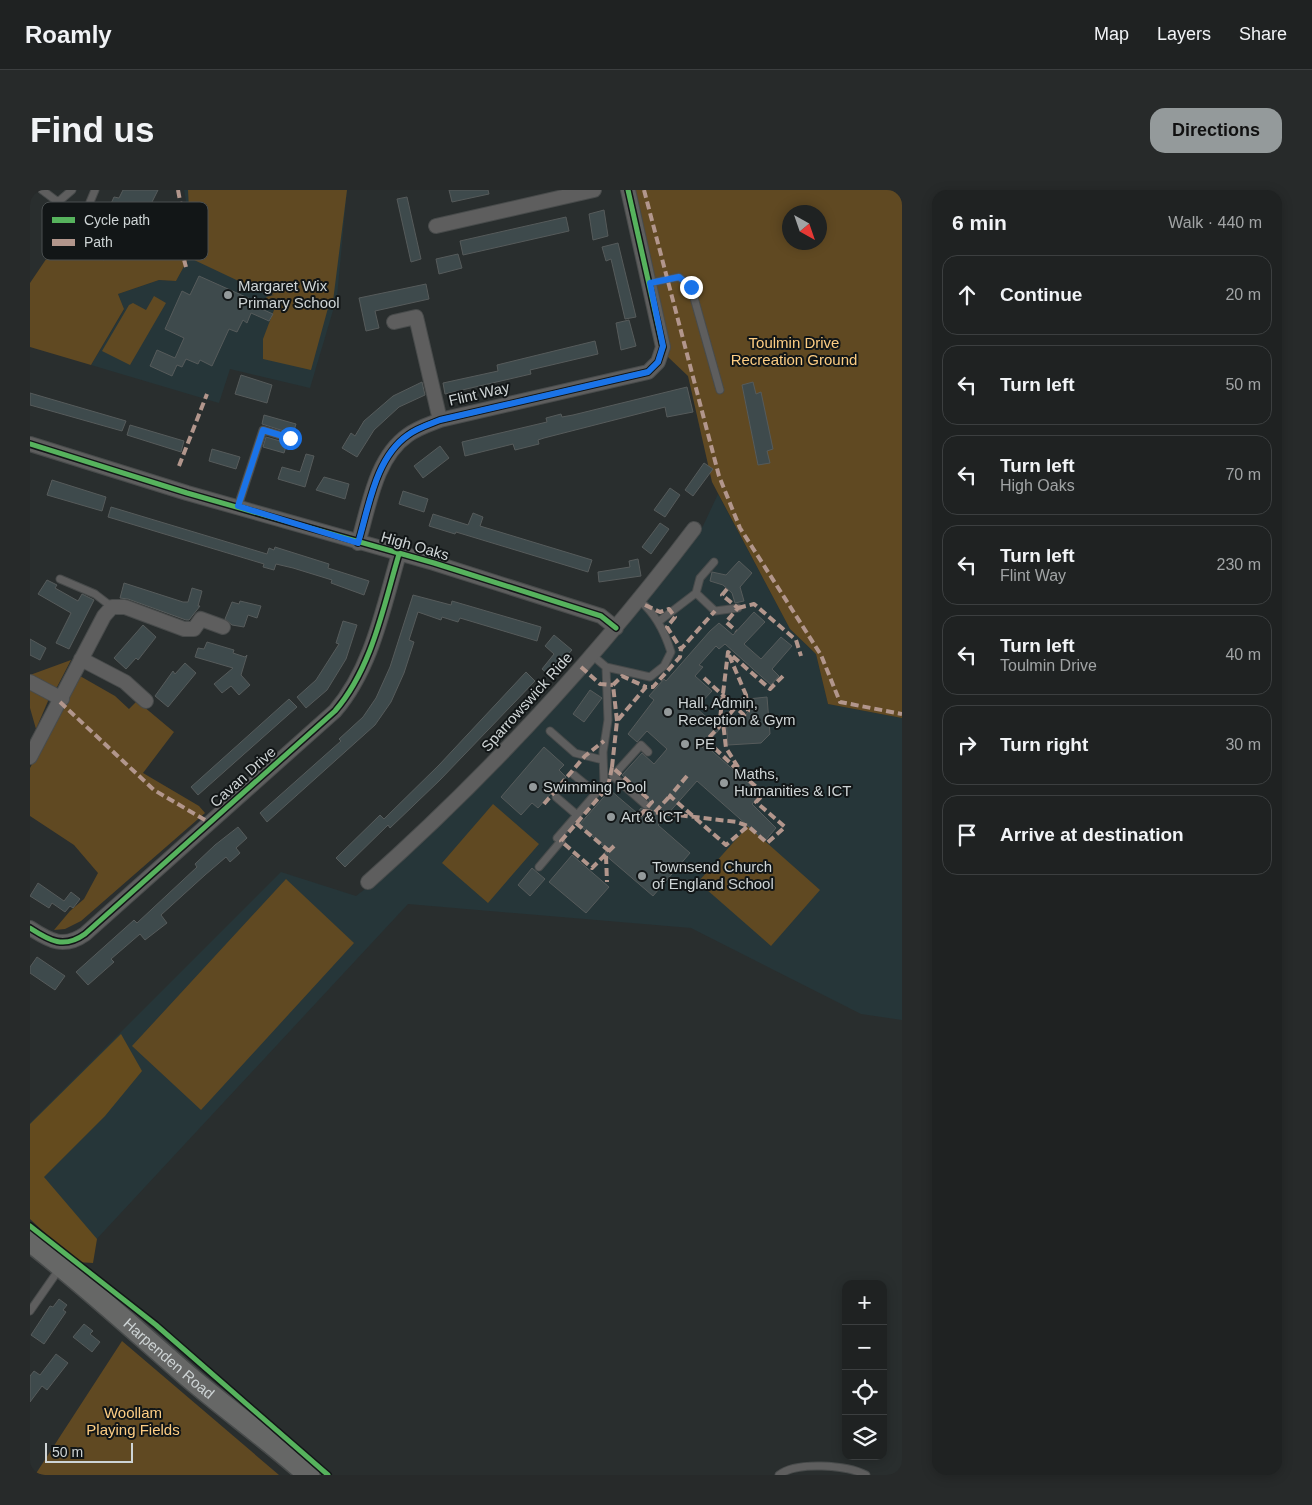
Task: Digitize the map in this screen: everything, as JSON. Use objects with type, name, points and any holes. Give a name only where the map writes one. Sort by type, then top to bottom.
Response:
[{"type":"main road","name":"Harpenden Road","points":[[30,1241],[62,1266],[212,1397],[309,1475]]},
{"type":"street","points":[[436,226],[594,190]]},
{"type":"street","points":[[628,190],[650,283]]},
{"type":"street","name":"Flint Way","points":[[358,543],[375,484],[387,456],[408,435],[440,420],[648,372],[658,362],[663,346],[650,283]]},
{"type":"street","points":[[394,322],[416,317],[440,420]]},
{"type":"street","name":"High Oaks","points":[[30,444],[187,493],[238,506],[601,616],[616,628]]},
{"type":"street","name":"Sparrowswick Ride","points":[[368,882],[422,834],[486,771],[640,601],[694,529]]},
{"type":"street","name":"Cavan Drive","points":[[30,928],[57,943],[69,943],[85,934],[335,711],[346,698],[362,672],[399,554]]},
{"type":"street","points":[[30,757],[104,616],[112,606],[125,607],[184,630],[194,629],[201,619],[223,627]]},
{"type":"street","points":[[81,659],[125,682],[146,701]]},
{"type":"street","points":[[30,682],[62,698]]},
{"type":"lane","points":[[42,190],[58,202],[72,190]]},
{"type":"lane","points":[[90,202],[95,190]]},
{"type":"lane","points":[[650,283],[679,277],[691,287],[720,390]]},
{"type":"lane","points":[[238,506],[263,430],[290,438]]},
{"type":"lane","points":[[658,622],[696,593],[700,578],[714,562]]},
{"type":"lane","points":[[60,579],[95,594],[112,606]]},
{"type":"lane","points":[[696,593],[715,611],[738,608]]},
{"type":"lane","points":[[592,655],[606,667],[650,677],[664,666],[671,652],[658,622],[640,601]]},
{"type":"lane","points":[[539,867],[560,841],[557,838],[604,784],[603,760],[608,720],[606,667]]},
{"type":"lane","points":[[550,730],[575,753],[603,760]]},
{"type":"lane","points":[[612,776],[641,745],[648,752]]},
{"type":"lane","points":[[574,775],[596,794]]},
{"type":"lane","points":[[604,776],[612,776],[646,805]]},
{"type":"lane","points":[[556,797],[577,816]]},
{"type":"lane","points":[[30,1311],[62,1266]]},
{"type":"lane","points":[[779,1475],[785,1470],[824,1466],[854,1469],[866,1475]]},
{"type":"shaded area","name":"Margaret Wix Primary School","points":[[184,190],[347,190],[337,297],[310,388],[230,369],[219,403],[91,365],[124,310],[118,294],[159,280],[176,281],[187,260],[208,260],[208,202],[186,202]]},
{"type":"shaded area","name":"Townsend Church of England School","points":[[718,494],[790,629],[816,654],[828,704],[902,718],[902,1020],[861,1014],[691,928],[408,904],[79,1258],[30,1218],[30,1123],[281,872],[356,896],[378,879],[645,601],[703,526]]},
{"type":"shaded area","points":[[121,1034],[142,1071],[105,1116],[44,1177],[97,1239],[93,1263],[76,1262],[30,1219],[30,1124]]},
{"type":"green space","points":[[188,190],[347,190],[332,309],[328,308],[311,370],[263,359],[263,339],[274,310],[266,297],[274,295],[262,292],[194,260],[208,260],[208,202],[189,202]]},
{"type":"green space","name":"Toulmin Drive Recreation Ground","points":[[634,190],[902,190],[902,718],[828,704],[816,654],[790,629],[712,482],[688,376],[668,357]]},
{"type":"green space","points":[[46,260],[187,260],[176,281],[159,280],[118,294],[124,309],[91,365],[30,347],[30,283]]},
{"type":"green space","points":[[154,296],[166,303],[130,365],[102,351],[129,305],[133,303],[146,310]]},
{"type":"green space","points":[[71,660],[57,687],[53,688],[30,675]]},
{"type":"green space","points":[[80,676],[115,696],[129,709],[137,701],[174,732],[143,773],[199,806],[205,813],[81,921],[65,929],[54,930],[70,911],[84,899],[98,873],[74,845],[30,816],[30,768]]},
{"type":"green space","points":[[30,687],[47,697],[48,701],[36,729],[30,708]]},
{"type":"green space","points":[[493,804],[539,844],[488,903],[442,863]]},
{"type":"green space","points":[[748,826],[820,890],[771,946],[698,882]]},
{"type":"green space","points":[[286,879],[354,943],[201,1110],[132,1046]]},
{"type":"green space","name":"Woollam Playing Fields","points":[[122,1341],[279,1475],[35,1475]]},
{"type":"building","points":[[123,190],[158,190],[152,202],[112,202],[114,197],[119,198]]},
{"type":"building","points":[[449,190],[488,190],[489,194],[452,202]]},
{"type":"building","points":[[407,197],[421,259],[411,262],[397,199]]},
{"type":"building","points":[[604,210],[608,236],[593,240],[589,214]]},
{"type":"building","points":[[566,217],[569,231],[463,255],[460,241]]},
{"type":"building","points":[[618,243],[636,317],[625,319],[611,259],[606,261],[602,247]]},
{"type":"building","points":[[458,254],[462,268],[439,274],[436,259]]},
{"type":"building","points":[[199,276],[257,302],[255,306],[273,314],[269,321],[251,313],[247,323],[243,320],[237,332],[229,329],[212,366],[200,360],[198,364],[186,359],[182,367],[177,365],[172,376],[150,366],[157,350],[175,358],[184,338],[165,329],[182,291],[190,295]]},
{"type":"building","points":[[426,284],[429,299],[375,311],[379,328],[366,331],[359,298]]},
{"type":"building","points":[[629,320],[636,346],[621,350],[616,323]]},
{"type":"building","points":[[595,341],[598,354],[530,370],[531,374],[445,394],[443,383],[498,371],[497,365]]},
{"type":"building","points":[[241,375],[272,385],[267,403],[235,394]]},
{"type":"building","points":[[422,382],[425,395],[399,407],[374,430],[357,457],[342,448],[351,433],[355,436],[364,421],[393,396]]},
{"type":"building","points":[[753,382],[756,394],[761,392],[773,449],[767,451],[770,463],[758,465],[742,385]]},
{"type":"building","points":[[687,387],[693,412],[667,417],[665,407],[544,438],[538,440],[539,444],[515,450],[513,444],[465,456],[462,442],[547,422],[546,418],[561,414],[562,417],[573,415]]},
{"type":"building","points":[[30,393],[126,421],[122,431],[30,405]]},
{"type":"building","points":[[264,415],[296,424],[293,434],[262,424]]},
{"type":"building","points":[[130,425],[184,441],[181,452],[127,435]]},
{"type":"building","points":[[266,437],[287,443],[284,453],[263,447]]},
{"type":"building","points":[[440,446],[449,458],[423,478],[414,466]]},
{"type":"building","points":[[212,449],[240,457],[236,469],[209,461]]},
{"type":"building","points":[[306,454],[314,456],[305,487],[278,479],[282,467],[300,472]]},
{"type":"building","points":[[704,463],[713,469],[693,496],[685,490]]},
{"type":"building","points":[[324,477],[349,484],[345,499],[316,490]]},
{"type":"building","points":[[52,480],[106,497],[102,511],[47,495]]},
{"type":"building","points":[[670,488],[680,495],[665,517],[654,510]]},
{"type":"building","points":[[403,491],[428,499],[424,512],[399,504]]},
{"type":"building","points":[[111,507],[267,554],[269,548],[274,550],[275,547],[329,564],[328,568],[369,581],[364,595],[331,583],[332,580],[293,568],[276,564],[274,570],[263,567],[264,564],[108,517]]},
{"type":"building","points":[[473,513],[483,517],[480,526],[592,560],[588,572],[456,532],[455,534],[429,526],[433,514],[468,525]]},
{"type":"building","points":[[660,523],[669,529],[651,554],[642,547]]},
{"type":"building","points":[[638,559],[641,576],[599,582],[598,572],[630,567],[629,561]]},
{"type":"building","points":[[739,561],[752,573],[740,587],[744,601],[735,603],[732,593],[723,585],[710,581],[712,572],[726,575]]},
{"type":"building","points":[[47,580],[57,585],[55,588],[78,601],[82,594],[94,600],[69,649],[56,643],[71,613],[38,594]]},
{"type":"building","points":[[124,583],[183,602],[188,602],[192,588],[202,591],[198,606],[200,606],[189,620],[186,620],[128,599],[120,598]]},
{"type":"building","points":[[413,595],[451,605],[452,601],[541,627],[537,641],[460,618],[458,622],[442,617],[441,620],[418,612],[409,640],[414,642],[404,673],[391,702],[375,725],[267,822],[260,813],[341,741],[339,739],[363,717],[376,698],[390,667]]},
{"type":"building","points":[[240,601],[261,606],[257,618],[248,615],[244,627],[232,625],[225,619],[232,602],[239,604]]},
{"type":"building","points":[[754,612],[765,622],[744,644],[761,659],[781,637],[792,646],[772,669],[779,676],[771,685],[725,644],[719,649],[716,646],[699,665],[703,667],[695,676],[712,691],[696,708],[720,729],[705,745],[761,794],[752,804],[776,828],[765,841],[697,781],[658,825],[690,853],[653,896],[604,854],[607,849],[579,825],[610,790],[637,813],[641,808],[645,810],[650,808],[649,799],[622,775],[642,753],[654,764],[667,749],[647,731],[637,742],[628,734],[654,700],[649,696],[664,679],[666,681],[710,631],[719,623],[733,635]]},
{"type":"building","points":[[343,621],[357,625],[346,659],[327,690],[306,708],[297,697],[316,680],[339,644],[336,643]]},
{"type":"building","points":[[143,625],[156,637],[138,660],[136,658],[126,669],[114,658]]},
{"type":"building","points":[[554,635],[572,650],[549,675],[542,669],[554,654],[545,646]]},
{"type":"building","points":[[30,639],[46,648],[40,660],[30,655]]},
{"type":"building","points":[[207,642],[234,650],[233,653],[245,657],[247,655],[241,675],[250,685],[239,695],[231,686],[222,693],[214,684],[233,668],[195,657],[198,648],[204,649]]},
{"type":"building","points":[[185,663],[196,673],[168,707],[155,696],[173,671],[175,674]]},
{"type":"building","points":[[526,672],[535,681],[440,780],[390,828],[388,825],[345,867],[336,858],[380,815],[384,819],[439,765]]},
{"type":"building","points":[[590,690],[602,698],[584,722],[573,714]]},
{"type":"building","points":[[767,697],[770,734],[761,743],[728,745],[726,720],[743,718],[749,711],[748,699]]},
{"type":"building","points":[[289,699],[297,707],[198,795],[191,787]]},
{"type":"building","name":"Swimming Pool","points":[[544,747],[564,765],[559,770],[566,777],[538,808],[532,803],[521,815],[501,797]]},
{"type":"building","points":[[238,827],[247,838],[236,848],[240,853],[230,862],[226,857],[205,875],[161,915],[167,923],[145,940],[140,934],[111,959],[114,962],[88,985],[76,972],[134,920],[137,923],[197,867],[195,864]]},
{"type":"building","points":[[572,855],[609,887],[586,913],[549,882]]},
{"type":"building","points":[[532,868],[545,879],[530,896],[518,885]]},
{"type":"building","points":[[38,883],[64,901],[71,892],[80,899],[73,908],[70,906],[65,912],[52,903],[49,908],[30,896]]},
{"type":"building","points":[[37,957],[65,976],[55,990],[30,973],[30,967]]},
{"type":"building","points":[[59,1299],[67,1305],[63,1310],[66,1312],[44,1344],[31,1335],[50,1306],[53,1307]]},
{"type":"building","points":[[84,1324],[93,1331],[90,1334],[100,1342],[92,1352],[73,1337]]},
{"type":"building","points":[[56,1354],[68,1363],[47,1390],[42,1386],[30,1402],[30,1376],[34,1371],[40,1375]]},
{"type":"marked path","points":[[178,190],[180,202]]},
{"type":"marked path","points":[[644,190],[719,476],[740,528],[821,655],[840,702],[902,714]]},
{"type":"marked path","points":[[184,260],[186,267]]},
{"type":"marked path","points":[[179,466],[207,394]]},
{"type":"marked path","points":[[727,589],[722,595],[738,608],[726,622],[736,631]]},
{"type":"marked path","points":[[738,608],[754,604],[796,640],[801,656]]},
{"type":"marked path","points":[[645,605],[660,612],[669,609],[675,617],[667,627],[681,649]]},
{"type":"marked path","points":[[612,767],[617,721],[646,687],[653,687],[680,657],[681,649],[715,611]]},
{"type":"marked path","points":[[701,746],[719,727],[728,652],[770,689],[783,676]]},
{"type":"marked path","points":[[722,723],[746,695],[729,655]]},
{"type":"marked path","points":[[581,667],[600,684],[613,685]]},
{"type":"marked path","points":[[617,721],[613,685],[622,676],[646,687]]},
{"type":"marked path","points":[[704,678],[744,715],[748,711],[746,695]]},
{"type":"marked path","points":[[60,702],[154,790],[210,823]]},
{"type":"marked path","points":[[706,740],[743,775],[726,748],[723,722],[740,720],[744,715]]},
{"type":"marked path","points":[[544,804],[585,756],[604,741]]},
{"type":"marked path","points":[[614,846],[592,868],[561,841],[608,787],[612,767],[652,802],[637,819]]},
{"type":"marked path","points":[[644,811],[737,822],[748,826],[767,843],[785,827],[756,802],[764,794],[743,775]]},
{"type":"marked path","points":[[687,776],[670,796],[726,845],[748,826]]},
{"type":"marked path","points":[[655,812],[670,796]]},
{"type":"marked path","points":[[576,823],[609,851]]},
{"type":"marked path","points":[[606,856],[607,882]]},
{"type":"cycle path","points":[[358,543],[370,499],[381,470],[397,445],[412,433],[440,420],[648,372],[658,362],[663,347],[628,190]]},
{"type":"cycle path","points":[[30,444],[187,493],[434,563],[601,616],[616,628]]},
{"type":"cycle path","points":[[30,928],[51,940],[64,942],[77,939],[85,934],[335,711],[348,694],[367,657],[375,637],[399,554]]},
{"type":"cycle path","points":[[30,1226],[156,1325],[328,1475]]},
{"type":"place","name":"Margaret Wix Primary School","points":[[228,295]]},
{"type":"place","name":"Hall, Admin, Reception & Gym","points":[[668,712]]},
{"type":"place","name":"PE","points":[[685,744]]},
{"type":"place","name":"Maths, Humanities & ICT","points":[[724,783]]},
{"type":"place","name":"Swimming Pool","points":[[533,787]]},
{"type":"place","name":"Art & ICT","points":[[611,817]]},
{"type":"place","name":"Townsend Church of England School","points":[[642,876]]},
{"type":"route","points":[[290,438],[263,430],[238,506],[358,543],[375,484],[387,456],[408,435],[440,420],[648,372],[658,362],[663,346],[650,283],[679,277],[691,287]]}]
